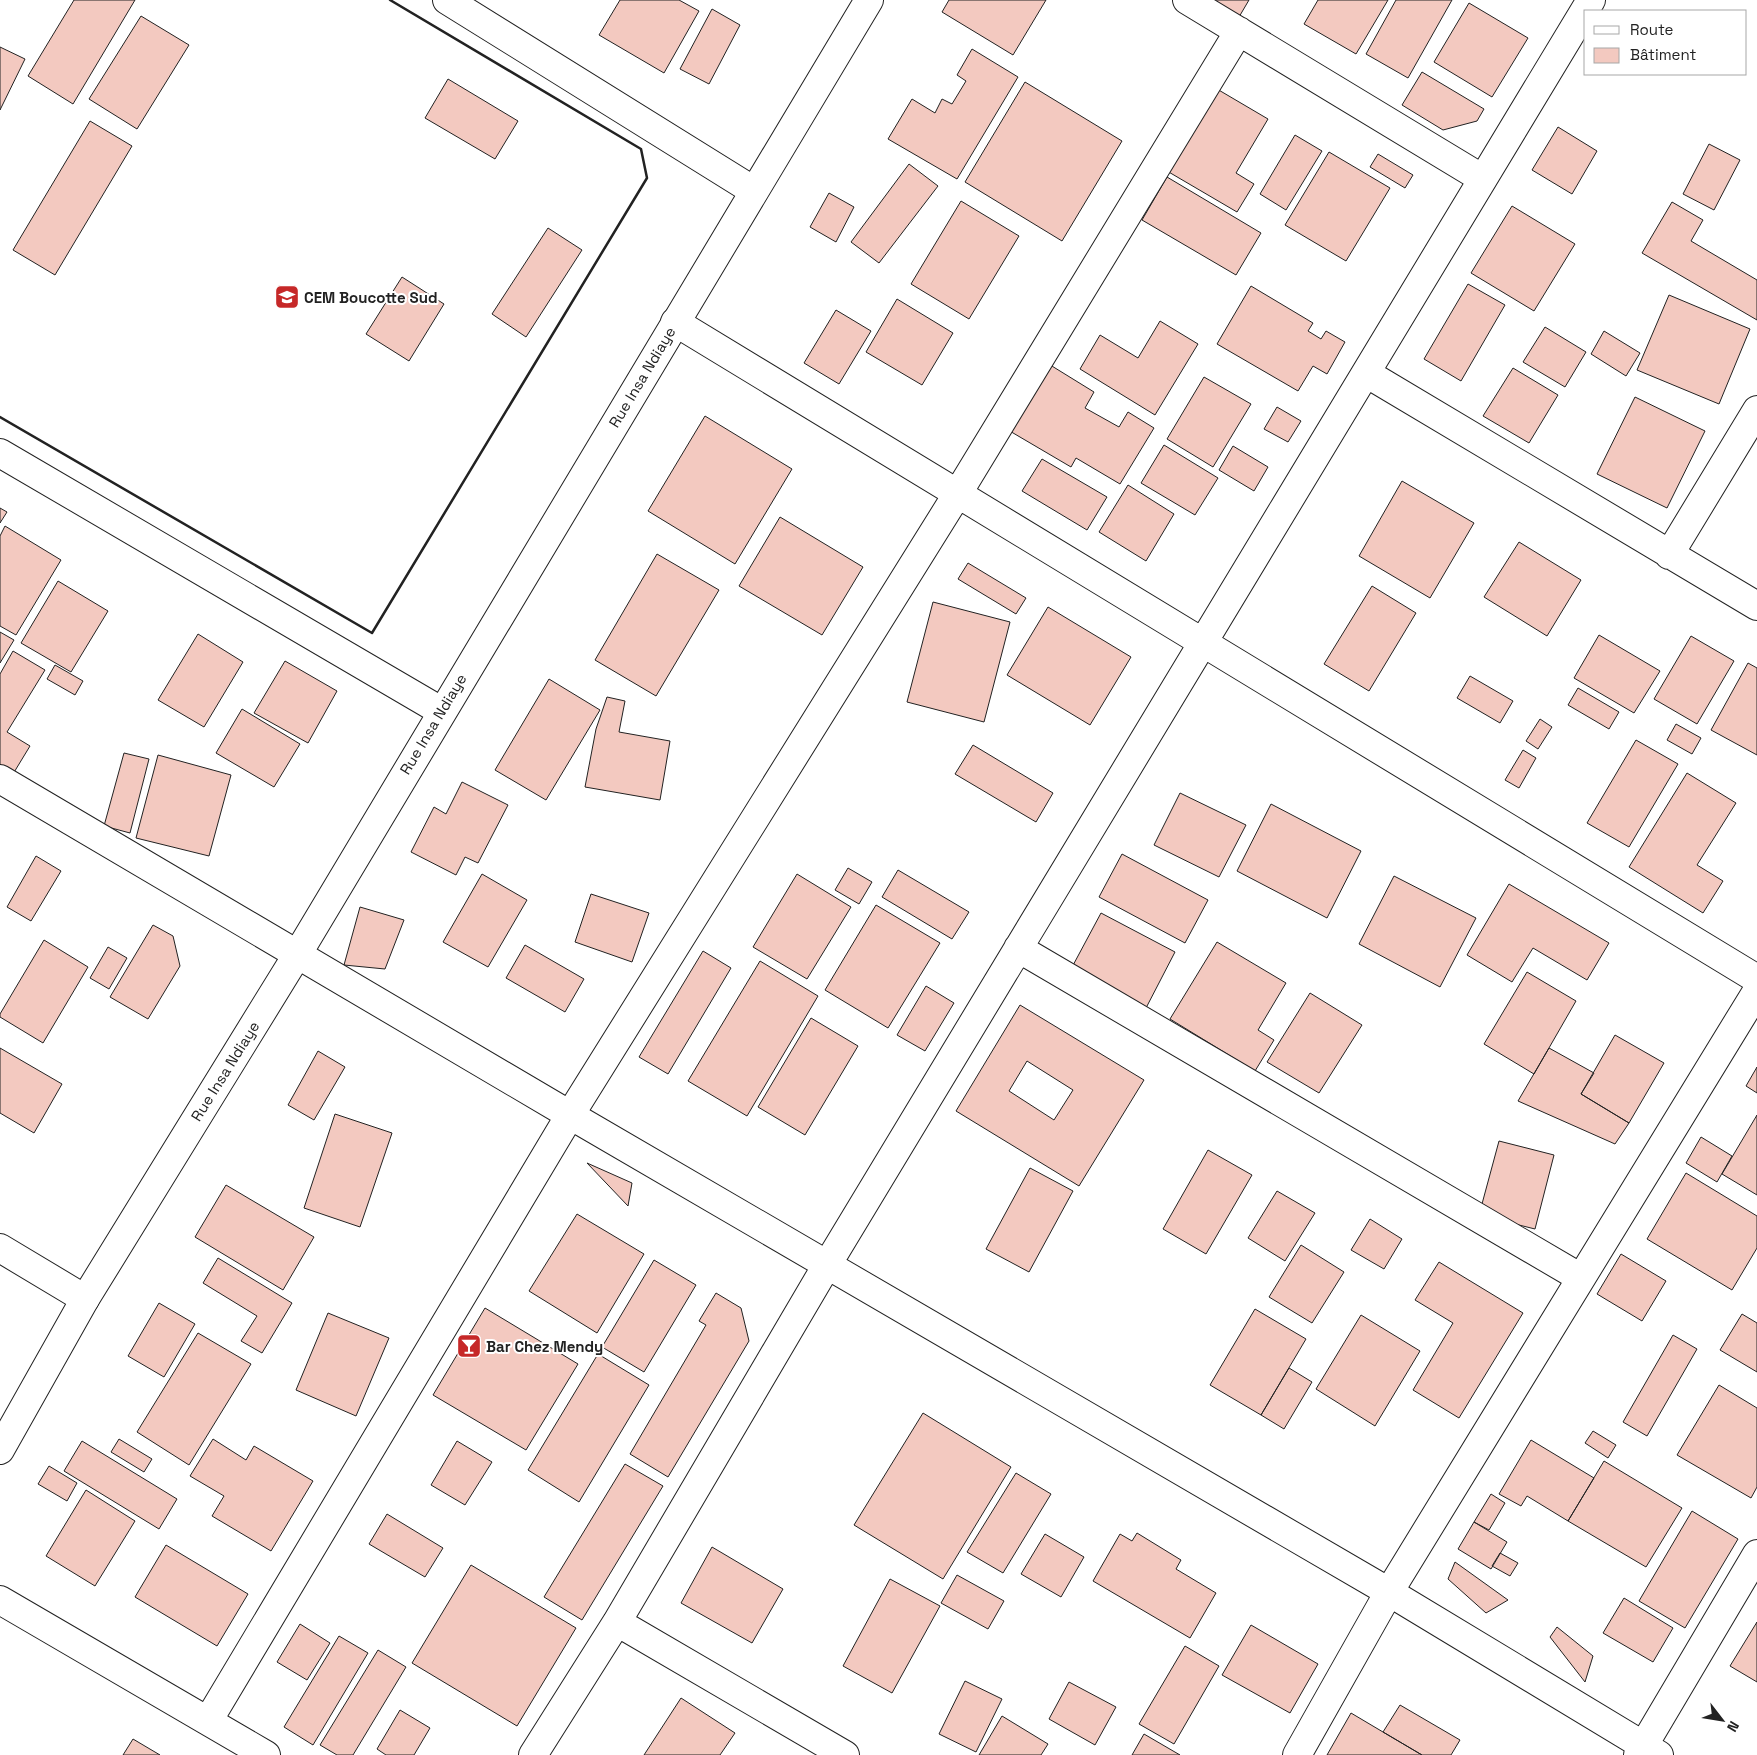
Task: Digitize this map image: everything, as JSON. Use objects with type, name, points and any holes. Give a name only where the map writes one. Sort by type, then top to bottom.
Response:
[{"type":"street","points":[[447,0],[754,191]]},
{"type":"street","name":"Rue Insa Ndiaye","points":[[0,1450],[84,1299],[297,955],[441,711],[869,0]]},
{"type":"street","points":[[1187,0],[1483,179]]},
{"type":"street","points":[[533,1755],[617,1622],[827,1265],[1584,12]]},
{"type":"street","points":[[208,1720],[570,1115],[958,493],[1239,31]]},
{"type":"street","points":[[675,322],[1204,641],[1757,979]]},
{"type":"street","points":[[1366,373],[1757,606]]},
{"type":"street","points":[[1669,555],[1757,410]]},
{"type":"street","points":[[0,452],[441,711]]},
{"type":"street","points":[[0,779],[570,1115],[1389,1592],[1647,1752],[1757,1554]]},
{"type":"street","points":[[1018,948],[1581,1278]]},
{"type":"street","points":[[1297,1755],[1389,1592],[1757,991]]},
{"type":"street","points":[[0,1248],[84,1299]]},
{"type":"street","points":[[0,1600],[266,1755]]},
{"type":"street","points":[[617,1622],[845,1755]]},
{"type":"building","points":[[74,0],[135,0],[73,104],[28,76]]},
{"type":"building","points":[[620,0],[679,0],[699,11],[664,73],[599,35]]},
{"type":"building","points":[[949,0],[1046,0],[1013,55],[942,12]]},
{"type":"building","points":[[1210,0],[1249,0],[1239,17]]},
{"type":"building","points":[[1318,0],[1388,0],[1356,54],[1304,24]]},
{"type":"building","points":[[1396,0],[1452,0],[1408,78],[1366,54]]},
{"type":"building","points":[[1469,3],[1528,38],[1492,97],[1434,62]]},
{"type":"building","points":[[712,9],[740,25],[709,84],[680,69]]},
{"type":"building","points":[[141,16],[189,45],[137,129],[89,99]]},
{"type":"building","points":[[0,47],[25,59],[0,110]]},
{"type":"building","points":[[972,49],[1018,77],[957,179],[888,139],[912,99],[935,113],[942,99],[952,104],[966,81],[957,75]]},
{"type":"building","points":[[1422,72],[1484,109],[1477,121],[1443,130],[1402,105]]},
{"type":"building","points":[[448,79],[518,121],[495,159],[425,118]]},
{"type":"building","points":[[1025,82],[1122,141],[1062,241],[965,182]]},
{"type":"building","points":[[1217,89],[1268,119],[1236,173],[1254,184],[1237,212],[1167,171]]},
{"type":"building","points":[[90,121],[132,146],[55,275],[13,250]]},
{"type":"building","points":[[1558,127],[1597,151],[1572,194],[1532,170]]},
{"type":"building","points":[[1295,135],[1322,151],[1286,210],[1260,194]]},
{"type":"building","points":[[1709,144],[1740,160],[1714,210],[1683,194]]},
{"type":"building","points":[[1329,152],[1390,188],[1346,261],[1285,225]]},
{"type":"building","points":[[1378,154],[1413,175],[1405,188],[1370,167]]},
{"type":"building","points":[[909,164],[938,186],[879,263],[851,242]]},
{"type":"building","points":[[1167,177],[1261,233],[1236,275],[1142,220]]},
{"type":"building","points":[[829,193],[854,207],[836,242],[810,227]]},
{"type":"building","points":[[961,201],[1019,236],[969,319],[911,284]]},
{"type":"building","points":[[1672,202],[1703,220],[1691,241],[1757,280],[1757,320],[1642,253]]},
{"type":"building","points":[[1512,206],[1575,244],[1534,311],[1471,273]]},
{"type":"building","points":[[548,228],[582,250],[526,337],[492,314]]},
{"type":"building","points":[[402,277],[444,304],[409,361],[366,334]]},
{"type":"building","points":[[1468,284],[1505,305],[1461,381],[1424,359]]},
{"type":"building","points":[[1251,286],[1313,323],[1308,331],[1321,339],[1326,331],[1345,342],[1327,374],[1313,366],[1298,391],[1217,344]]},
{"type":"building","points":[[1669,295],[1750,329],[1719,404],[1637,370]]},
{"type":"building","points":[[897,299],[953,333],[922,385],[866,352]]},
{"type":"building","points":[[836,310],[871,331],[839,384],[804,363]]},
{"type":"building","points":[[1160,321],[1198,344],[1155,415],[1080,369],[1100,335],[1138,358]]},
{"type":"building","points":[[1545,327],[1586,352],[1565,387],[1523,362]]},
{"type":"building","points":[[1604,331],[1640,353],[1626,376],[1591,354]]},
{"type":"building","points":[[1047,363],[1094,392],[1085,408],[1119,427],[1128,412],[1154,428],[1120,484],[1076,458],[1071,467],[1008,430]]},
{"type":"building","points":[[1513,368],[1558,395],[1529,443],[1483,416]]},
{"type":"building","points":[[1204,377],[1251,404],[1213,467],[1167,439]]},
{"type":"building","points":[[1635,397],[1705,431],[1667,508],[1597,474]]},
{"type":"building","points":[[1277,407],[1301,421],[1288,442],[1264,429]]},
{"type":"building","points":[[705,416],[792,469],[735,564],[648,511]]},
{"type":"building","points":[[1164,445],[1218,478],[1195,515],[1141,483]]},
{"type":"building","points":[[1233,446],[1268,467],[1254,491],[1219,470]]},
{"type":"building","points":[[1042,459],[1107,497],[1087,530],[1022,491]]},
{"type":"building","points":[[1402,481],[1474,523],[1430,598],[1359,556]]},
{"type":"building","points":[[1128,485],[1174,514],[1146,561],[1099,532]]},
{"type":"building","points":[[0,508],[7,512],[0,523]]},
{"type":"building","points":[[780,517],[863,567],[822,635],[739,586]]},
{"type":"building","points":[[5,526],[61,560],[16,635],[0,626],[0,536]]},
{"type":"building","points":[[1519,542],[1581,580],[1547,636],[1484,597]]},
{"type":"building","points":[[657,554],[719,590],[656,696],[595,660]]},
{"type":"building","points":[[968,563],[1026,598],[1016,614],[958,579]]},
{"type":"building","points":[[58,581],[108,611],[71,672],[21,643]]},
{"type":"building","points":[[1372,586],[1416,613],[1369,691],[1324,664]]},
{"type":"building","points":[[933,602],[1010,622],[984,722],[907,702]]},
{"type":"building","points":[[1048,607],[1131,657],[1090,725],[1007,675]]},
{"type":"building","points":[[0,632],[14,640],[0,663]]},
{"type":"building","points":[[198,634],[243,662],[204,727],[158,700]]},
{"type":"building","points":[[1599,635],[1660,671],[1634,713],[1574,678]]},
{"type":"building","points":[[1691,636],[1734,661],[1697,724],[1654,699]]},
{"type":"building","points":[[13,651],[45,670],[7,732],[30,746],[13,774],[0,766],[0,674]]},
{"type":"building","points":[[285,661],[337,691],[308,743],[254,713]]},
{"type":"building","points":[[1748,663],[1757,668],[1757,755],[1711,730]]},
{"type":"building","points":[[55,665],[83,681],[75,695],[47,679]]},
{"type":"building","points":[[1470,676],[1513,701],[1500,723],[1457,698]]},
{"type":"building","points":[[549,679],[600,710],[546,800],[495,770]]},
{"type":"building","points":[[1578,688],[1619,712],[1609,729],[1568,705]]},
{"type":"building","points":[[607,697],[625,701],[619,732],[670,741],[660,800],[585,787],[596,729]]},
{"type":"building","points":[[242,709],[300,744],[274,787],[216,753]]},
{"type":"building","points":[[1540,719],[1552,727],[1538,749],[1526,741]]},
{"type":"building","points":[[1676,724],[1701,738],[1692,754],[1667,740]]},
{"type":"building","points":[[1636,740],[1678,764],[1629,847],[1587,823]]},
{"type":"building","points":[[973,745],[1053,793],[1036,822],[955,774]]},
{"type":"building","points":[[1523,750],[1536,758],[1519,788],[1505,780]]},
{"type":"building","points":[[124,753],[149,759],[130,833],[104,826]]},
{"type":"building","points":[[158,755],[231,775],[209,856],[136,838]]},
{"type":"building","points":[[1687,773],[1736,803],[1697,865],[1723,881],[1703,913],[1629,867]]},
{"type":"building","points":[[462,782],[508,805],[478,863],[465,857],[456,875],[411,852],[434,807],[446,814]]},
{"type":"building","points":[[1180,793],[1246,825],[1219,877],[1154,845]]},
{"type":"building","points":[[1271,804],[1361,851],[1327,918],[1237,871]]},
{"type":"building","points":[[1122,854],[1208,900],[1185,943],[1099,897]]},
{"type":"building","points":[[36,856],[61,871],[31,921],[7,907]]},
{"type":"building","points":[[848,868],[872,882],[859,904],[835,890]]},
{"type":"building","points":[[898,870],[969,912],[952,939],[882,897]]},
{"type":"building","points":[[482,874],[527,900],[488,967],[443,942]]},
{"type":"building","points":[[797,874],[851,907],[807,979],[753,947]]},
{"type":"building","points":[[1394,876],[1476,918],[1440,987],[1359,944]]},
{"type":"building","points":[[1509,884],[1609,943],[1587,980],[1533,948],[1512,982],[1467,955]]},
{"type":"building","points":[[591,894],[649,913],[632,962],[575,942]]},
{"type":"building","points":[[876,905],[940,943],[888,1028],[825,990]]},
{"type":"building","points":[[360,907],[404,920],[385,969],[344,965]]},
{"type":"building","points":[[1101,913],[1175,952],[1146,1008],[1071,969]]},
{"type":"building","points":[[153,925],[173,936],[180,966],[148,1019],[110,997]]},
{"type":"building","points":[[44,940],[88,967],[43,1043],[0,1017],[0,1014]]},
{"type":"building","points":[[1217,942],[1286,983],[1258,1030],[1274,1040],[1255,1071],[1170,1019]]},
{"type":"building","points":[[525,945],[584,979],[565,1012],[506,978]]},
{"type":"building","points":[[108,947],[127,958],[109,989],[90,978]]},
{"type":"building","points":[[703,951],[731,968],[668,1074],[639,1057]]},
{"type":"building","points":[[760,961],[818,996],[747,1116],[688,1081]]},
{"type":"building","points":[[1527,972],[1576,1001],[1534,1074],[1484,1044]]},
{"type":"building","points":[[926,986],[954,1003],[925,1051],[897,1035]]},
{"type":"building","points":[[1310,993],[1362,1025],[1319,1093],[1267,1062]]},
{"type":"building","points":[[1020,1005],[1144,1080],[1079,1186],[956,1111]],"holes":[[[1027,1061],[1073,1090],[1054,1120],[1009,1091]]]},
{"type":"building","points":[[811,1018],[858,1046],[805,1135],[758,1107]]},
{"type":"building","points":[[1615,1035],[1664,1063],[1629,1123],[1581,1094]]},
{"type":"building","points":[[0,1048],[62,1084],[34,1133],[0,1113]]},
{"type":"building","points":[[1549,1048],[1594,1073],[1581,1094],[1629,1123],[1615,1144],[1518,1101]]},
{"type":"building","points":[[318,1051],[345,1067],[314,1120],[288,1105]]},
{"type":"building","points":[[1757,1067],[1757,1093],[1746,1086]]},
{"type":"building","points":[[335,1114],[392,1133],[360,1227],[304,1208]]},
{"type":"building","points":[[1757,1115],[1757,1195],[1722,1174]]},
{"type":"building","points":[[1701,1137],[1732,1156],[1717,1182],[1686,1163]]},
{"type":"building","points":[[1499,1141],[1554,1155],[1535,1229],[1479,1215]]},
{"type":"building","points":[[1208,1150],[1252,1175],[1206,1254],[1163,1229]]},
{"type":"building","points":[[587,1163],[632,1183],[628,1206]]},
{"type":"building","points":[[1030,1168],[1073,1191],[1029,1272],[986,1249]]},
{"type":"building","points":[[1686,1173],[1757,1216],[1757,1248],[1732,1290],[1647,1239]]},
{"type":"building","points":[[226,1185],[314,1237],[283,1290],[195,1237]]},
{"type":"building","points":[[1277,1191],[1315,1213],[1285,1261],[1248,1238]]},
{"type":"building","points":[[577,1214],[644,1254],[597,1333],[529,1291]]},
{"type":"building","points":[[1370,1219],[1402,1239],[1384,1269],[1351,1250]]},
{"type":"building","points":[[1301,1245],[1344,1272],[1312,1323],[1269,1297]]},
{"type":"building","points":[[1621,1254],[1666,1281],[1642,1321],[1597,1294]]},
{"type":"building","points":[[218,1258],[292,1303],[262,1353],[241,1341],[257,1316],[203,1283]]},
{"type":"building","points":[[654,1260],[696,1285],[644,1372],[602,1347]]},
{"type":"building","points":[[1439,1262],[1523,1313],[1459,1418],[1413,1390],[1453,1323],[1415,1300]]},
{"type":"building","points":[[716,1293],[741,1308],[749,1341],[668,1477],[630,1454],[706,1325],[699,1321]]},
{"type":"building","points":[[159,1303],[195,1324],[164,1377],[128,1356]]},
{"type":"building","points":[[485,1308],[578,1364],[526,1450],[433,1395]]},
{"type":"building","points":[[1255,1309],[1306,1339],[1261,1415],[1210,1385]]},
{"type":"building","points":[[328,1313],[389,1338],[356,1416],[296,1390]]},
{"type":"building","points":[[1742,1314],[1757,1323],[1757,1372],[1720,1350]]},
{"type":"building","points":[[1361,1315],[1420,1351],[1375,1426],[1316,1389]]},
{"type":"building","points":[[198,1333],[251,1364],[189,1465],[137,1432]]},
{"type":"building","points":[[1673,1335],[1697,1349],[1647,1436],[1623,1422]]},
{"type":"building","points":[[598,1354],[649,1385],[579,1502],[528,1470]]},
{"type":"building","points":[[1289,1368],[1312,1382],[1284,1429],[1261,1415]]},
{"type":"building","points":[[1719,1385],[1757,1408],[1757,1487],[1751,1498],[1677,1455]]},
{"type":"building","points":[[923,1413],[1011,1467],[943,1579],[854,1525]]},
{"type":"building","points":[[1593,1431],[1616,1445],[1608,1458],[1585,1443]]},
{"type":"building","points":[[119,1439],[152,1459],[144,1472],[111,1452]]},
{"type":"building","points":[[213,1439],[246,1460],[254,1446],[313,1481],[271,1551],[212,1516],[224,1496],[190,1476]]},
{"type":"building","points":[[1531,1440],[1594,1478],[1568,1521],[1527,1496],[1521,1506],[1499,1494]]},
{"type":"building","points":[[82,1441],[177,1499],[159,1529],[64,1471]]},
{"type":"building","points":[[457,1441],[492,1462],[465,1505],[431,1485]]},
{"type":"building","points":[[1604,1461],[1682,1508],[1646,1567],[1568,1521]]},
{"type":"building","points":[[625,1464],[663,1486],[582,1620],[544,1597]]},
{"type":"building","points":[[49,1466],[77,1483],[67,1501],[38,1484]]},
{"type":"building","points":[[1016,1473],[1051,1494],[1003,1573],[967,1552]]},
{"type":"building","points":[[86,1490],[135,1521],[95,1586],[46,1556]]},
{"type":"building","points":[[1491,1494],[1505,1503],[1489,1530],[1474,1522]]},
{"type":"building","points":[[1692,1511],[1738,1539],[1685,1628],[1639,1601]]},
{"type":"building","points":[[387,1514],[443,1548],[425,1577],[369,1544]]},
{"type":"building","points":[[1474,1522],[1507,1542],[1491,1569],[1458,1549]]},
{"type":"building","points":[[1137,1533],[1181,1560],[1176,1569],[1216,1593],[1190,1638],[1093,1581],[1120,1534],[1132,1541]]},
{"type":"building","points":[[1045,1534],[1084,1557],[1061,1597],[1021,1574]]},
{"type":"building","points":[[166,1545],[248,1594],[217,1646],[135,1597]]},
{"type":"building","points":[[712,1547],[783,1589],[752,1643],[681,1603]]},
{"type":"building","points":[[1500,1553],[1518,1563],[1510,1576],[1492,1566]]},
{"type":"building","points":[[1455,1562],[1508,1600],[1486,1613],[1448,1579]]},
{"type":"building","points":[[471,1565],[576,1628],[517,1726],[412,1663]]},
{"type":"building","points":[[957,1575],[1004,1601],[988,1629],[941,1603]]},
{"type":"building","points":[[890,1579],[940,1606],[892,1693],[843,1666]]},
{"type":"building","points":[[1624,1598],[1673,1628],[1653,1662],[1603,1633]]},
{"type":"building","points":[[1757,1622],[1757,1682],[1730,1666]]},
{"type":"building","points":[[300,1624],[330,1643],[307,1680],[277,1662]]},
{"type":"building","points":[[1251,1625],[1318,1664],[1290,1713],[1222,1675]]},
{"type":"building","points":[[1557,1627],[1593,1656],[1585,1682],[1550,1637]]},
{"type":"building","points":[[339,1636],[368,1653],[313,1745],[284,1727]]},
{"type":"building","points":[[1185,1646],[1219,1666],[1174,1744],[1139,1724]]},
{"type":"building","points":[[378,1650],[406,1667],[353,1755],[337,1755],[320,1745]]},
{"type":"building","points":[[965,1681],[1002,1699],[976,1752],[939,1734]]},
{"type":"building","points":[[1069,1682],[1116,1707],[1095,1745],[1049,1719]]},
{"type":"building","points":[[681,1698],[735,1733],[720,1755],[644,1755]]},
{"type":"building","points":[[1400,1705],[1460,1740],[1451,1755],[1422,1755],[1383,1732]]},
{"type":"building","points":[[400,1710],[430,1728],[414,1755],[386,1755],[377,1749]]},
{"type":"building","points":[[1351,1713],[1383,1732],[1422,1755],[1327,1755]]},
{"type":"building","points":[[1002,1716],[1048,1744],[1041,1755],[979,1755]]},
{"type":"building","points":[[1144,1734],[1180,1755],[1132,1755]]},
{"type":"building","points":[[133,1739],[160,1755],[123,1755]]},
{"type":"wall","points":[[0,417],[372,633],[647,178],[641,149],[390,0]]},
{"type":"place","name":"CEM Boucotte Sud","points":[[287,297]]},
{"type":"place","name":"Bar Chez Mendy","points":[[469,1346]]}]
